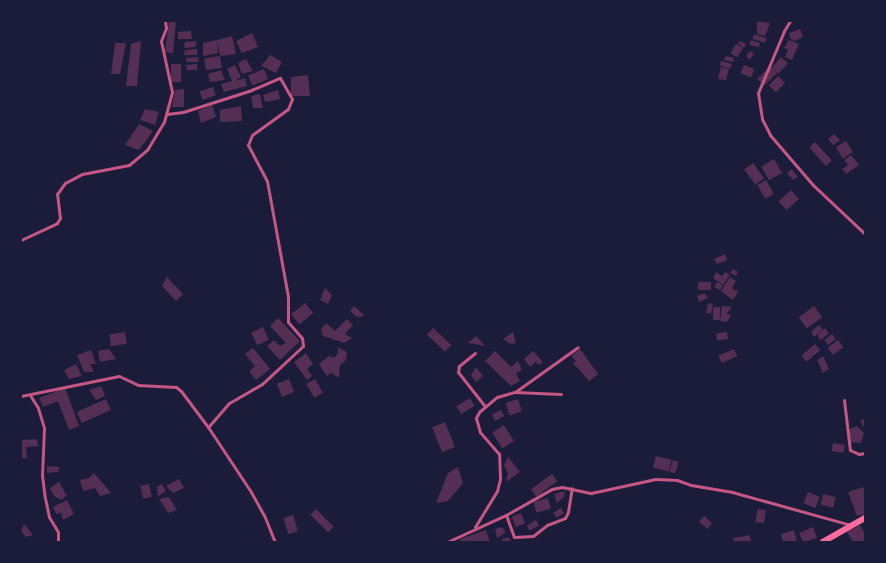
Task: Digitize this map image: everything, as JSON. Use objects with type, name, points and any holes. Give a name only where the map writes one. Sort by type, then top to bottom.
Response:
[{"type":"main road","points":[[823,542],[865,518]]},
{"type":"street","points":[[21,240],[57,223],[60,218],[58,194],[65,183],[82,174],[129,164],[136,160],[157,134],[167,114],[172,92],[161,41],[166,28],[166,21]]},
{"type":"street","points":[[790,21],[780,38],[758,93],[762,119],[770,135],[813,185],[865,234]]},
{"type":"street","points":[[167,114],[184,112],[249,91],[278,78],[282,79],[284,88],[291,96],[290,106],[252,135],[248,145],[267,181],[288,296],[288,322],[302,338],[303,346],[262,384],[229,403],[208,426]]},
{"type":"street","points":[[515,392],[578,347]]},
{"type":"street","points":[[475,353],[460,366],[458,372],[484,405]]},
{"type":"street","points":[[21,396],[119,376],[138,386],[176,387],[208,426],[260,506],[275,542]]},
{"type":"street","points":[[474,528],[497,491],[500,480],[498,454],[480,432],[477,425],[476,418],[484,405],[497,397],[515,392],[561,394]]},
{"type":"street","points":[[30,395],[38,408],[44,428],[42,475],[49,516],[58,532],[58,542]]},
{"type":"street","points":[[844,400],[850,450],[859,454],[865,453]]},
{"type":"street","points":[[447,542],[506,515],[542,493],[562,488],[572,488],[591,493],[643,480],[669,479],[732,492],[850,525]]},
{"type":"street","points":[[506,515],[514,537],[533,536],[547,525],[565,518],[568,512],[572,488]]},
{"type":"building","points":[[169,21],[176,21],[173,53],[165,52]]},
{"type":"building","points":[[757,21],[770,23],[765,36],[757,34]]},
{"type":"building","points":[[800,29],[803,37],[794,41],[790,38],[789,33]]},
{"type":"building","points":[[191,31],[192,39],[178,39],[178,32]]},
{"type":"building","points":[[252,33],[258,47],[242,53],[236,41]]},
{"type":"building","points":[[754,34],[766,38],[765,43],[752,39]]},
{"type":"building","points":[[232,36],[236,54],[220,56],[217,40]]},
{"type":"building","points":[[217,40],[218,53],[203,56],[203,43]]},
{"type":"building","points":[[751,40],[760,43],[759,47],[749,45]]},
{"type":"building","points":[[789,40],[799,44],[792,60],[785,57],[788,50],[784,48]]},
{"type":"building","points":[[141,41],[137,86],[126,86],[131,44]]},
{"type":"building","points":[[197,41],[195,47],[184,48],[185,42]]},
{"type":"building","points":[[740,41],[746,44],[744,48],[738,44]]},
{"type":"building","points":[[115,43],[126,43],[120,74],[111,74]]},
{"type":"building","points":[[736,44],[743,48],[737,58],[730,54]]},
{"type":"building","points":[[197,49],[197,55],[184,55],[185,50]]},
{"type":"building","points":[[750,51],[754,54],[750,60],[746,57]]},
{"type":"building","points":[[270,55],[282,62],[276,73],[261,66]]},
{"type":"building","points":[[220,56],[222,68],[206,70],[204,59]]},
{"type":"building","points":[[726,56],[734,58],[733,62],[724,60]]},
{"type":"building","points":[[199,57],[198,62],[187,62],[186,58]]},
{"type":"building","points":[[781,57],[788,63],[779,73],[772,68]]},
{"type":"building","points":[[246,59],[253,71],[242,74],[238,63]]},
{"type":"building","points":[[721,61],[732,64],[730,69],[720,66]]},
{"type":"building","points":[[171,64],[181,64],[181,82],[171,82]]},
{"type":"building","points":[[197,64],[197,70],[187,70],[186,65]]},
{"type":"building","points":[[235,65],[241,77],[235,81],[245,78],[247,86],[224,92],[221,84],[232,81],[227,69]]},
{"type":"building","points":[[744,65],[754,69],[751,77],[741,73]]},
{"type":"building","points":[[770,66],[777,73],[764,86],[757,79]]},
{"type":"building","points":[[721,67],[729,69],[726,81],[718,79]]},
{"type":"building","points":[[264,69],[268,79],[252,86],[248,75]]},
{"type":"building","points":[[221,70],[225,80],[210,82],[208,74]]},
{"type":"building","points":[[308,75],[310,96],[291,96],[291,77]]},
{"type":"building","points":[[778,76],[785,83],[776,92],[769,85]]},
{"type":"building","points":[[213,87],[216,96],[202,100],[200,91]]},
{"type":"building","points":[[184,89],[184,107],[172,107],[175,90]]},
{"type":"building","points":[[278,90],[280,99],[265,102],[263,95]]},
{"type":"building","points":[[260,94],[263,108],[253,108],[251,96]]},
{"type":"building","points":[[212,105],[216,117],[201,123],[198,111]]},
{"type":"building","points":[[241,106],[242,121],[220,122],[220,110]]},
{"type":"building","points":[[145,109],[159,112],[155,125],[140,120]]},
{"type":"building","points":[[139,124],[153,131],[139,150],[125,145]]},
{"type":"building","points":[[834,134],[840,140],[833,145],[828,139]]},
{"type":"building","points":[[846,141],[853,152],[843,158],[836,147]]},
{"type":"building","points":[[815,142],[832,161],[826,166],[809,147]]},
{"type":"building","points":[[851,155],[859,165],[846,174],[842,169],[848,165],[844,160]]},
{"type":"building","points":[[774,159],[782,173],[769,180],[761,166]]},
{"type":"building","points":[[753,163],[764,178],[755,185],[744,169]]},
{"type":"building","points":[[792,169],[798,177],[793,180],[787,173]]},
{"type":"building","points":[[766,180],[774,194],[765,199],[757,185]]},
{"type":"building","points":[[791,190],[799,199],[786,210],[778,201]]},
{"type":"building","points":[[725,254],[727,260],[717,264],[714,259]]},
{"type":"building","points":[[733,269],[738,272],[736,276],[730,273]]},
{"type":"building","points":[[716,272],[722,276],[725,272],[730,275],[723,285],[713,278]]},
{"type":"building","points":[[167,277],[183,294],[176,301],[162,286]]},
{"type":"building","points":[[730,277],[736,281],[732,288],[738,292],[733,300],[721,291]]},
{"type":"building","points":[[698,282],[711,282],[711,290],[698,290]]},
{"type":"building","points":[[717,282],[723,286],[720,290],[714,287]]},
{"type":"building","points":[[325,288],[332,295],[328,304],[320,300]]},
{"type":"building","points":[[705,293],[708,298],[699,302],[697,296]]},
{"type":"building","points":[[305,303],[313,313],[299,324],[291,314]]},
{"type":"building","points":[[708,303],[713,304],[711,314],[706,313]]},
{"type":"building","points":[[354,306],[365,316],[357,317],[350,311]]},
{"type":"building","points":[[722,306],[732,307],[726,314],[731,315],[727,322],[720,321]]},
{"type":"building","points":[[814,306],[822,317],[807,328],[799,317]]},
{"type":"building","points":[[713,307],[720,307],[720,320],[713,320]]},
{"type":"building","points":[[278,318],[300,341],[280,360],[267,346],[274,340],[280,346],[286,343],[270,326]]},
{"type":"building","points":[[347,319],[353,325],[345,334],[352,338],[344,343],[323,336],[321,329],[326,323],[335,331]]},
{"type":"building","points":[[819,325],[823,330],[814,337],[811,332]]},
{"type":"building","points":[[263,327],[269,340],[257,345],[251,332]]},
{"type":"building","points":[[433,328],[451,345],[445,352],[427,335]]},
{"type":"building","points":[[825,328],[829,333],[821,340],[817,336]]},
{"type":"building","points":[[125,332],[127,344],[111,346],[109,335]]},
{"type":"building","points":[[513,332],[516,343],[511,344],[503,339]]},
{"type":"building","points":[[727,332],[728,339],[717,340],[716,334]]},
{"type":"building","points":[[832,334],[836,339],[828,345],[824,340]]},
{"type":"building","points":[[476,336],[485,346],[468,343]]},
{"type":"building","points":[[838,340],[843,347],[833,355],[827,348]]},
{"type":"building","points":[[815,344],[820,350],[806,362],[801,356]]},
{"type":"building","points":[[338,347],[347,352],[346,360],[340,365],[339,378],[331,373],[327,376],[319,364],[329,356],[334,358],[338,353]]},
{"type":"building","points":[[253,348],[270,369],[256,380],[249,371],[255,366],[245,354]]},
{"type":"building","points":[[109,349],[116,359],[100,362],[98,351]]},
{"type":"building","points":[[580,349],[598,374],[589,381],[573,363],[576,361],[571,356]]},
{"type":"building","points":[[734,349],[737,356],[721,363],[718,356]]},
{"type":"building","points":[[91,350],[96,364],[90,364],[94,372],[84,372],[77,355]]},
{"type":"building","points":[[495,351],[511,367],[518,361],[522,370],[516,373],[520,381],[511,386],[485,361]]},
{"type":"building","points":[[533,351],[543,362],[539,365],[535,362],[530,367],[524,359]]},
{"type":"building","points":[[306,353],[313,364],[307,369],[312,376],[307,380],[294,362]]},
{"type":"building","points":[[823,356],[829,369],[823,373],[817,360]]},
{"type":"building","points":[[76,364],[82,376],[69,379],[64,370]]},
{"type":"building","points":[[476,367],[483,376],[476,382],[471,375]]},
{"type":"building","points":[[289,379],[294,392],[282,397],[277,384]]},
{"type":"building","points":[[315,379],[323,393],[314,398],[306,384]]},
{"type":"building","points":[[101,386],[105,396],[96,400],[89,390]]},
{"type":"building","points":[[65,388],[79,426],[69,430],[58,401],[43,407],[39,398]]},
{"type":"building","points":[[470,398],[475,406],[461,414],[456,406]]},
{"type":"building","points":[[106,399],[111,410],[82,423],[77,412]]},
{"type":"building","points":[[518,399],[522,411],[510,415],[506,403]]},
{"type":"building","points":[[501,410],[504,416],[495,421],[492,415]]},
{"type":"building","points":[[865,419],[865,430],[860,420]]},
{"type":"building","points":[[445,422],[455,447],[442,452],[432,427]]},
{"type":"building","points":[[504,425],[514,441],[502,449],[492,432]]},
{"type":"building","points":[[857,426],[864,433],[861,443],[848,442],[847,430]]},
{"type":"building","points":[[37,439],[38,446],[26,447],[27,458],[21,458],[21,440]]},
{"type":"building","points":[[833,443],[845,445],[844,453],[832,451]]},
{"type":"building","points":[[656,456],[672,460],[669,472],[653,468]]},
{"type":"building","points":[[508,457],[520,472],[506,482],[508,473],[504,465]]},
{"type":"building","points":[[673,460],[679,462],[675,473],[669,471]]},
{"type":"building","points":[[47,466],[60,467],[58,472],[47,473]]},
{"type":"building","points":[[458,467],[463,483],[448,501],[436,503],[448,473]]},
{"type":"building","points":[[94,473],[111,493],[100,496],[95,488],[83,491],[80,480],[89,478]]},
{"type":"building","points":[[552,474],[557,481],[536,497],[531,489]]},
{"type":"building","points":[[179,479],[184,488],[173,493],[166,486]]},
{"type":"building","points":[[59,482],[67,496],[61,500],[54,496],[50,488]]},
{"type":"building","points":[[149,484],[152,497],[143,499],[140,486]]},
{"type":"building","points":[[162,484],[166,491],[158,496],[157,487]]},
{"type":"building","points":[[864,487],[865,514],[857,516],[848,492]]},
{"type":"building","points":[[565,491],[564,497],[557,503],[554,494]]},
{"type":"building","points":[[808,492],[820,497],[815,508],[803,503]]},
{"type":"building","points":[[823,494],[836,497],[833,508],[821,505]]},
{"type":"building","points":[[169,497],[177,510],[168,513],[159,499]]},
{"type":"building","points":[[548,498],[551,509],[536,513],[534,502]]},
{"type":"building","points":[[67,500],[74,514],[63,520],[61,513],[56,514],[53,507]]},
{"type":"building","points":[[561,508],[564,513],[556,518],[553,513]]},
{"type":"building","points":[[316,509],[334,527],[328,532],[310,515]]},
{"type":"building","points":[[758,509],[766,510],[764,523],[755,522]]},
{"type":"building","points":[[521,513],[525,523],[516,527],[512,517]]},
{"type":"building","points":[[293,515],[298,531],[288,534],[283,518]]},
{"type":"building","points":[[704,516],[712,523],[708,529],[699,522]]},
{"type":"building","points":[[536,520],[539,525],[530,531],[527,526]]},
{"type":"building","points":[[24,524],[33,535],[26,537],[21,531]]},
{"type":"building","points":[[860,525],[865,534],[865,542],[853,542],[847,532]]},
{"type":"building","points":[[502,527],[506,532],[497,538],[495,529]]},
{"type":"building","points":[[813,527],[817,538],[803,542],[799,533]]},
{"type":"building","points":[[486,530],[490,542],[461,542],[460,539]]},
{"type":"building","points":[[794,530],[797,542],[783,542],[781,534]]},
{"type":"building","points":[[750,535],[751,542],[734,542],[733,538]]},
{"type":"building","points":[[508,537],[512,542],[502,542],[502,539]]}]
